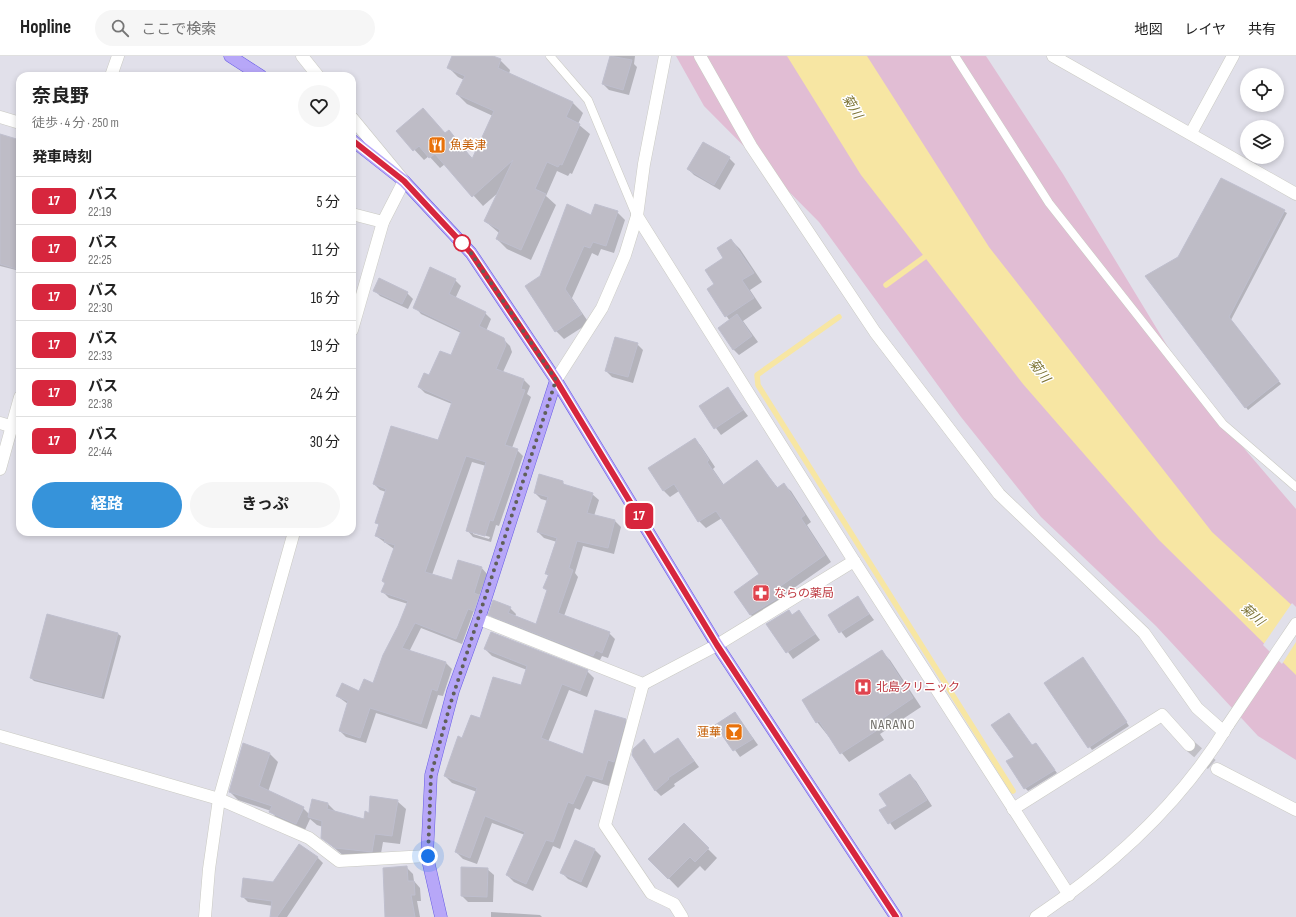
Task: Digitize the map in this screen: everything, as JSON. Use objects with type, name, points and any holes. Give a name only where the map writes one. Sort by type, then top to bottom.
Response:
[{"type":"main road","points":[[230,56],[256,72]]},
{"type":"main road","points":[[356,143],[404,181],[471,253],[556,380],[717,645],[896,917]]},
{"type":"main road","points":[[441,917],[428,856],[431,775],[453,691],[479,619],[556,380]]},
{"type":"street","points":[[112,72],[118,56]]},
{"type":"street","points":[[302,56],[315,72]]},
{"type":"street","points":[[556,380],[602,308],[625,255],[637,216],[644,164],[666,56]]},
{"type":"street","points":[[700,56],[751,146],[875,332],[999,494],[1144,633],[1197,708],[1226,728]]},
{"type":"street","points":[[1053,56],[1296,194]]},
{"type":"street","points":[[1191,134],[1233,56]]},
{"type":"street","points":[[0,117],[16,122]]},
{"type":"street","points":[[356,123],[404,181],[383,222],[356,316]]},
{"type":"street","points":[[356,215],[383,222]]},
{"type":"street","points":[[637,216],[854,561],[1069,895]]},
{"type":"street","points":[[0,469],[16,410]]},
{"type":"street","points":[[204,917],[219,799],[293,536]]},
{"type":"street","points":[[682,917],[674,904],[650,893],[605,825],[643,684],[717,645],[854,561]]},
{"type":"street","points":[[479,619],[643,684]]},
{"type":"street","points":[[1036,917],[1069,895],[1124,851],[1161,813],[1202,764],[1296,624]]},
{"type":"street","points":[[1013,809],[1162,715],[1189,745]]},
{"type":"street","points":[[0,736],[219,799],[309,838],[339,861],[428,856]]},
{"type":"street","points":[[1217,769],[1296,810]]},
{"type":"lane","points":[[550,56],[588,100],[637,216]]},
{"type":"lane","points":[[955,56],[1049,203],[1223,424],[1296,487]]},
{"type":"shaded area","points":[[676,56],[986,56],[1063,174],[1194,390],[1296,509],[1296,760],[1258,736],[1156,626],[1041,517],[961,417],[819,222],[704,106]]},
{"type":"water","name":"菊川","points":[[787,56],[867,56],[989,247],[1212,532],[1296,609],[1296,675],[1159,540],[1023,384],[861,175]]},
{"type":"pier","points":[[1292,603],[1296,607],[1296,642],[1282,664],[1263,645]]},
{"type":"building","points":[[452,56],[493,56],[501,59],[498,68],[573,102],[566,117],[580,124],[562,165],[560,164],[558,167],[547,162],[535,189],[546,194],[521,250],[496,239],[500,230],[484,221],[513,160],[472,197],[435,154],[429,158],[419,146],[413,151],[396,131],[423,108],[445,133],[449,130],[472,159],[494,111],[456,94],[465,76],[447,68]]},
{"type":"building","points":[[610,56],[632,60],[623,90],[602,84]]},
{"type":"building","points":[[0,134],[16,139],[16,269],[0,264]]},
{"type":"building","points":[[703,142],[730,157],[714,185],[687,169]]},
{"type":"building","points":[[1221,178],[1285,210],[1229,317],[1279,381],[1245,408],[1145,276],[1178,257]]},
{"type":"building","points":[[567,204],[591,215],[595,204],[618,211],[606,246],[593,242],[590,248],[584,246],[565,289],[582,314],[555,332],[525,286],[540,276]]},
{"type":"building","points":[[731,239],[754,273],[742,280],[754,298],[725,317],[707,289],[714,284],[705,270],[723,258],[717,248]]},
{"type":"building","points":[[430,267],[456,279],[449,294],[486,312],[479,326],[504,338],[506,345],[496,369],[524,379],[521,389],[525,390],[505,445],[518,449],[493,521],[490,520],[485,536],[466,531],[486,462],[466,456],[425,572],[452,580],[458,560],[482,567],[474,593],[479,595],[474,611],[468,609],[456,639],[415,623],[402,648],[446,662],[437,691],[432,689],[421,724],[370,708],[360,738],[339,731],[348,701],[336,696],[342,683],[359,691],[364,679],[373,683],[383,655],[398,626],[408,601],[381,592],[385,583],[382,581],[395,545],[384,542],[385,539],[375,536],[379,524],[375,523],[386,489],[373,484],[391,426],[438,440],[452,402],[418,387],[424,373],[429,375],[440,351],[451,355],[461,331],[413,308]]},
{"type":"building","points":[[379,278],[408,292],[402,304],[373,291]]},
{"type":"building","points":[[737,314],[752,336],[733,350],[718,328]]},
{"type":"building","points":[[615,337],[638,343],[628,377],[605,371]]},
{"type":"building","points":[[728,387],[743,410],[714,429],[699,406]]},
{"type":"building","points":[[695,438],[709,460],[707,462],[723,485],[757,460],[777,488],[784,483],[805,515],[801,518],[825,555],[775,590],[780,597],[750,615],[734,592],[759,574],[716,511],[698,522],[674,484],[663,491],[648,468]]},
{"type":"building","points":[[539,474],[563,481],[563,484],[593,493],[587,513],[615,520],[608,548],[577,541],[569,568],[573,570],[558,613],[610,632],[602,653],[596,650],[593,656],[488,615],[493,600],[511,607],[508,613],[536,624],[547,590],[543,588],[549,574],[545,574],[557,538],[537,532],[548,497],[534,493]]},
{"type":"building","points":[[858,596],[869,614],[839,633],[828,615]]},
{"type":"building","points":[[789,610],[792,615],[799,610],[815,634],[786,653],[766,624]]},
{"type":"building","points":[[47,614],[118,633],[101,697],[30,678]]},
{"type":"building","points":[[491,632],[588,670],[580,691],[562,684],[541,738],[583,754],[595,710],[626,719],[614,762],[608,760],[602,780],[586,775],[573,804],[568,802],[553,842],[546,840],[526,884],[506,875],[525,832],[485,816],[470,858],[455,852],[477,788],[444,776],[458,736],[462,738],[471,715],[480,718],[493,677],[521,685],[527,666],[484,649]]},
{"type":"building","name":"北島クリニック","points":[[882,650],[913,698],[873,725],[876,731],[840,754],[819,721],[816,723],[802,700]]},
{"type":"building","points":[[1083,657],[1127,722],[1088,748],[1044,683]]},
{"type":"building","name":"蓮華","points":[[735,712],[753,739],[733,751],[715,725]]},
{"type":"building","points":[[1009,713],[1032,745],[1036,743],[1055,770],[1024,789],[1006,761],[1014,757],[991,725]]},
{"type":"building","points":[[678,738],[694,761],[668,778],[669,779],[655,791],[632,755],[633,749],[644,739],[654,754]]},
{"type":"building","points":[[243,743],[270,753],[259,786],[304,807],[296,824],[269,812],[272,806],[229,792]]},
{"type":"building","points":[[910,774],[927,800],[888,824],[879,810],[887,806],[879,794]]},
{"type":"building","points":[[370,796],[398,800],[392,836],[375,834],[372,852],[335,848],[321,838],[322,821],[308,817],[312,799],[328,803],[327,809],[364,819],[365,811],[369,813]]},
{"type":"building","points":[[684,823],[709,848],[695,862],[690,857],[668,879],[648,859]]},
{"type":"building","points":[[575,840],[595,849],[581,882],[560,873]]},
{"type":"building","points":[[299,844],[318,857],[277,917],[270,917],[272,901],[241,897],[243,878],[273,882]]},
{"type":"building","points":[[407,866],[408,881],[414,881],[415,895],[411,895],[415,917],[385,917],[383,868]]},
{"type":"building","points":[[461,867],[488,868],[487,897],[461,896]]},
{"type":"waterway","points":[[886,285],[930,253]]},
{"type":"waterway","points":[[839,317],[757,375],[758,385],[1013,791]]},
{"type":"tunnel","points":[[1189,745],[1217,769]]},
{"type":"bus line","name":"17","points":[[356,143],[404,181],[471,253],[556,380],[717,645],[896,917]]},
{"type":"place","name":"魚美津","points":[[437,145]]},
{"type":"place","name":"ならの薬局","points":[[761,593]]},
{"type":"place","name":"北島クリニック","points":[[863,687]]},
{"type":"place","name":"蓮華","points":[[734,732]]},
{"type":"district","name":"NARANO","points":[[893,724]]},
{"type":"route","points":[[428,856],[431,775],[453,691],[479,619],[556,380],[471,253],[462,243]]}]
